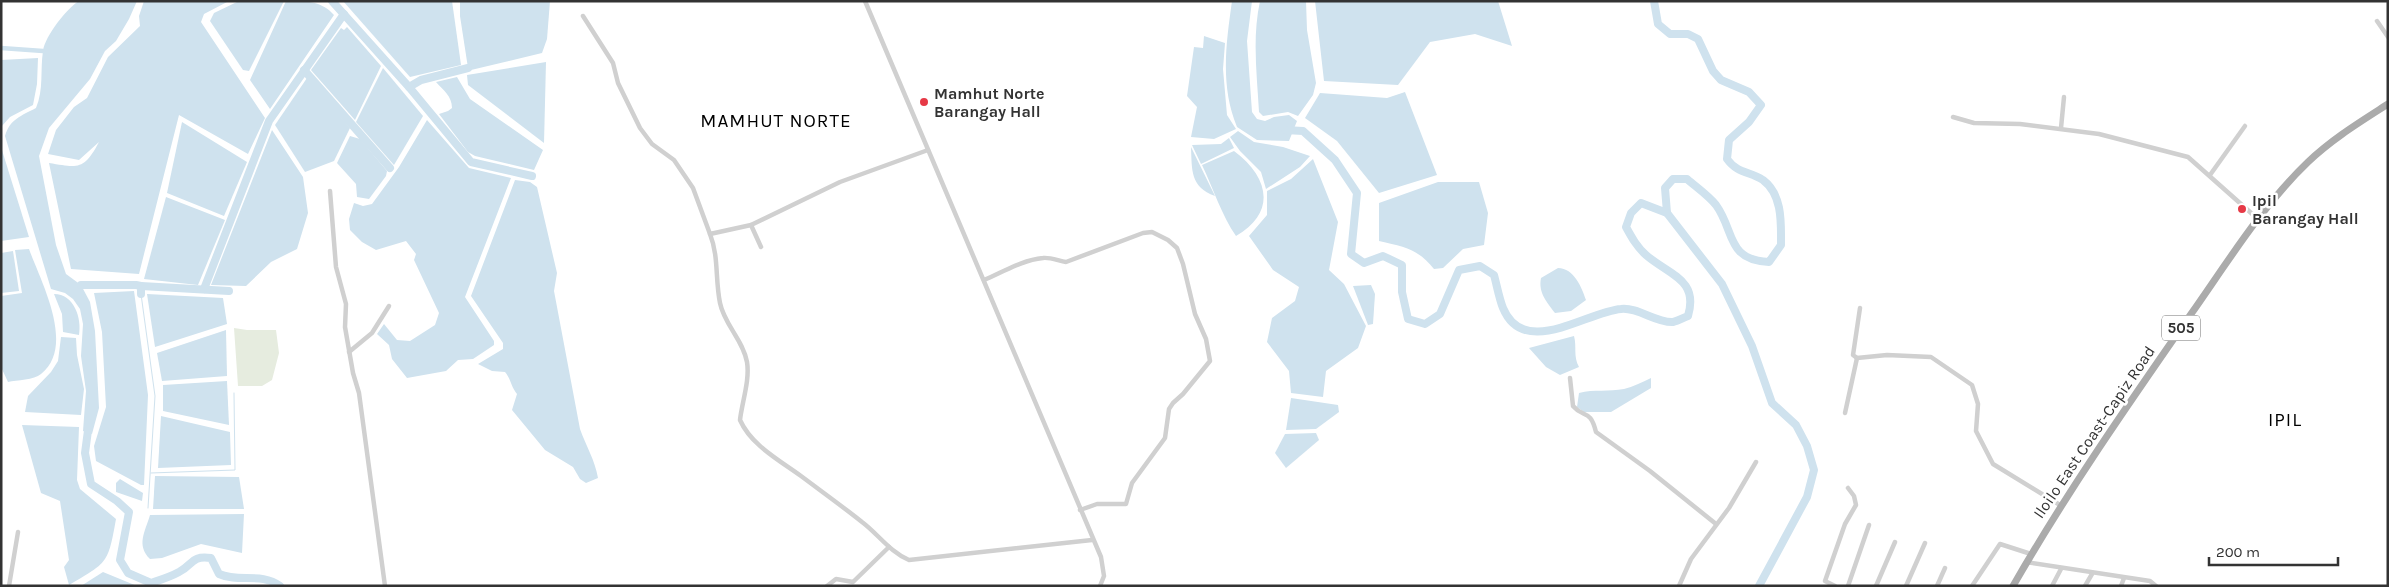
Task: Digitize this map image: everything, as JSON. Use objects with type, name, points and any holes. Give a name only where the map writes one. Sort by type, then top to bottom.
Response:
[{"type":"main road","name":"Iloilo East Coast-Capiz Road","points":[[2013,586],[2060,505],[2157,362],[2259,220],[2308,162],[2338,137],[2388,104]]},
{"type":"street","points":[[865,1],[1104,568],[1100,586]]},
{"type":"street","points":[[583,16],[614,63],[618,84],[640,128],[652,144],[674,160],[693,188],[717,251],[717,286],[720,306],[740,343],[747,362],[740,420],[744,428],[787,468],[864,524],[901,556],[915,559],[1092,540]]},
{"type":"street","points":[[2378,21],[2388,37]]},
{"type":"street","points":[[2061,128],[2064,98]]},
{"type":"street","points":[[1953,116],[1974,123],[2020,124],[2099,134],[2178,153],[2193,159],[2259,220]]},
{"type":"street","points":[[2210,175],[2245,126]]},
{"type":"street","points":[[710,234],[752,225],[840,182],[928,150]]},
{"type":"street","points":[[330,191],[336,267],[346,304],[345,328],[359,393],[385,586]]},
{"type":"street","points":[[752,225],[761,247]]},
{"type":"street","points":[[984,280],[1026,262],[1046,257],[1066,262],[1143,233],[1152,232],[1168,240],[1176,248],[1183,264],[1195,314],[1206,339],[1210,361],[1183,394],[1173,403],[1169,410],[1165,438],[1132,483],[1126,504],[1097,504],[1080,510]]},
{"type":"street","points":[[349,352],[372,333],[389,306]]},
{"type":"street","points":[[1857,358],[1853,355],[1860,308]]},
{"type":"street","points":[[1857,358],[1887,355],[1931,357],[1972,385],[1978,404],[1976,431],[1993,464],[2060,505]]},
{"type":"street","points":[[1845,413],[1857,358]]},
{"type":"street","points":[[1570,378],[1574,409],[1587,414],[1593,421],[1596,432],[1650,471],[1716,524]]},
{"type":"street","points":[[1679,586],[1691,559],[1729,508],[1756,462]]},
{"type":"street","points":[[1835,586],[1825,581],[1845,524],[1856,505],[1854,496],[1848,488]]},
{"type":"street","points":[[1848,586],[1869,525]]},
{"type":"street","points":[[10,586],[18,532]]},
{"type":"street","points":[[1876,586],[1895,542]]},
{"type":"street","points":[[1906,586],[1925,543]]},
{"type":"street","points":[[1972,586],[2000,544],[2031,554]]},
{"type":"street","points":[[827,586],[836,578],[853,582],[867,571],[889,547]]},
{"type":"street","points":[[2026,562],[2092,574],[2150,581],[2156,586]]},
{"type":"street","points":[[1937,586],[1945,568]]},
{"type":"street","points":[[2052,586],[2061,569]]},
{"type":"street","points":[[2085,586],[2092,574]]},
{"type":"street","points":[[2121,586],[2124,578]]},
{"type":"shaded area","points":[[234,328],[276,330],[279,353],[272,380],[262,386],[238,386]]},
{"type":"water","points":[[79,1],[137,1],[116,41],[105,51],[90,79],[49,128],[39,156],[56,245],[66,274],[81,285],[90,302],[95,331],[99,408],[92,434],[83,431],[86,391],[81,356],[83,324],[80,309],[73,299],[65,293],[51,289],[5,136],[13,122],[36,108],[40,94],[42,58],[45,45],[57,23]]},
{"type":"water","points":[[144,1],[229,1],[204,14],[201,22],[265,118],[248,154],[179,115],[139,274],[71,269],[49,163],[67,166],[80,165],[89,158],[99,142],[79,160],[48,154],[56,130],[74,107],[87,98],[108,57],[140,26],[139,16]]},
{"type":"water","points":[[239,1],[284,1],[249,71],[243,70],[210,21],[214,13]]},
{"type":"water","points":[[286,1],[306,1],[318,4],[324,6],[334,15],[270,109],[250,80]]},
{"type":"water","points":[[343,1],[452,1],[461,65],[410,77]]},
{"type":"water","points":[[460,1],[550,1],[547,39],[542,53],[471,70],[468,68],[460,16]]},
{"type":"water","points":[[1232,1],[1252,1],[1247,41],[1252,112],[1257,119],[1265,121],[1274,117],[1289,115],[1297,121],[1289,141],[1257,140],[1237,127],[1228,96],[1226,80],[1226,49]]},
{"type":"water","points":[[1260,1],[1306,1],[1307,30],[1316,83],[1313,95],[1298,116],[1288,112],[1263,116],[1259,112],[1256,29]]},
{"type":"water","points":[[1315,1],[1498,1],[1512,46],[1475,34],[1430,42],[1398,85],[1324,81]]},
{"type":"water","points":[[347,27],[381,66],[355,120],[311,70],[341,28],[344,30]]},
{"type":"water","points":[[1204,36],[1225,43],[1223,69],[1227,115],[1236,129],[1214,139],[1191,137],[1197,107],[1187,96],[1194,47],[1203,48]]},
{"type":"water","points":[[38,58],[37,84],[33,105],[10,117],[1,127],[1,60]]},
{"type":"water","points":[[546,62],[544,143],[468,85],[467,75]]},
{"type":"water","points":[[383,68],[423,116],[394,165],[356,122]]},
{"type":"water","points":[[457,77],[470,99],[543,150],[534,170],[475,156],[468,152],[439,114],[452,108],[452,104],[449,97],[436,82]]},
{"type":"water","points":[[307,78],[350,128],[334,161],[305,172],[275,125]]},
{"type":"water","points":[[1405,92],[1437,175],[1379,193],[1337,141],[1305,118],[1320,93],[1387,98]]},
{"type":"water","points":[[427,120],[469,168],[511,178],[465,297],[494,341],[494,345],[473,359],[458,360],[446,371],[407,378],[392,359],[389,345],[377,334],[384,324],[397,340],[410,341],[435,325],[439,313],[414,260],[416,254],[406,241],[376,250],[362,242],[350,230],[349,219],[354,203],[363,206],[372,204],[399,167]]},
{"type":"water","points":[[182,122],[247,162],[224,216],[167,193]]},
{"type":"water","points":[[272,130],[303,177],[308,213],[297,249],[271,262],[246,286],[211,285]]},
{"type":"water","points":[[1238,131],[1254,142],[1283,147],[1310,156],[1300,167],[1266,189],[1261,172],[1240,151],[1230,137]]},
{"type":"water","points":[[350,136],[360,139],[387,171],[386,176],[369,199],[357,197],[356,184],[337,163]]},
{"type":"water","points":[[1229,138],[1234,148],[1201,164],[1192,145],[1221,144]]},
{"type":"water","points":[[1,147],[29,237],[1,241]]},
{"type":"water","points":[[1191,147],[1215,196],[1201,188],[1194,177]]},
{"type":"water","points":[[1234,151],[1255,172],[1264,194],[1263,205],[1258,216],[1249,227],[1236,236],[1222,211],[1202,165]]},
{"type":"water","points":[[1313,159],[1338,222],[1329,270],[1344,284],[1366,326],[1358,348],[1326,371],[1323,397],[1291,393],[1289,371],[1267,342],[1272,318],[1295,301],[1299,287],[1273,270],[1249,236],[1267,215],[1267,191],[1291,179]]},
{"type":"water","points":[[515,180],[530,182],[537,187],[557,273],[554,291],[580,429],[597,471],[598,478],[586,483],[580,479],[573,467],[545,450],[512,410],[517,394],[505,372],[492,371],[478,364],[503,349],[503,343],[471,296]]},
{"type":"water","points":[[1438,182],[1479,182],[1488,213],[1484,245],[1463,249],[1443,268],[1434,269],[1416,252],[1379,241],[1379,203]]},
{"type":"water","points":[[166,197],[225,220],[198,285],[144,279]]},
{"type":"water","points":[[29,249],[53,313],[56,347],[51,362],[41,374],[30,379],[8,382],[1,367],[1,296],[22,293],[15,250]]},
{"type":"water","points":[[13,251],[19,291],[1,293],[1,253]]},
{"type":"water","points":[[1558,268],[1569,271],[1573,275],[1580,285],[1586,300],[1571,311],[1555,313],[1544,297],[1540,283],[1541,278]]},
{"type":"water","points":[[1371,285],[1375,294],[1373,324],[1368,325],[1353,286]]},
{"type":"water","points":[[134,291],[148,395],[144,485],[96,461],[94,446],[106,407],[102,332],[94,293]]},
{"type":"water","points":[[54,294],[67,298],[75,308],[79,321],[79,335],[63,332],[62,314]]},
{"type":"water","points":[[147,294],[223,298],[227,324],[155,347]]},
{"type":"water","points":[[226,330],[227,376],[162,381],[157,353]]},
{"type":"water","points":[[1574,336],[1576,359],[1579,367],[1560,375],[1546,367],[1529,348]]},
{"type":"water","points":[[61,337],[76,338],[77,355],[84,389],[81,415],[25,412],[28,396],[51,372],[58,361]]},
{"type":"water","points":[[1651,378],[1651,388],[1611,412],[1584,412],[1577,407],[1579,393],[1624,389]]},
{"type":"water","points":[[227,381],[229,425],[163,411],[163,385]]},
{"type":"water","points":[[1291,398],[1338,405],[1339,412],[1316,429],[1286,430]]},
{"type":"water","points":[[161,416],[230,432],[231,465],[158,468]]},
{"type":"water","points":[[22,425],[79,427],[77,480],[80,489],[116,519],[111,545],[104,560],[92,571],[69,585],[64,567],[69,560],[60,501],[41,493]]},
{"type":"water","points":[[1316,433],[1319,440],[1286,468],[1275,453],[1285,434]]},
{"type":"water","points":[[155,476],[239,477],[244,509],[153,509]]},
{"type":"water","points":[[120,479],[143,493],[142,501],[116,492],[116,483]]},
{"type":"water","points":[[244,514],[242,553],[201,544],[162,558],[150,559],[143,549],[144,533],[150,515]]},
{"type":"water","points":[[103,572],[137,586],[81,586]]},
{"type":"waterway","points":[[332,1],[409,87],[471,162],[532,176]]},
{"type":"waterway","points":[[1654,1],[1658,24],[1670,34],[1688,34],[1698,39],[1713,71],[1721,80],[1749,92],[1761,105],[1749,122],[1729,140],[1727,159],[1735,167],[1758,177],[1770,186],[1780,210],[1781,245],[1769,262],[1745,256],[1733,242],[1716,205],[1706,194],[1687,179],[1673,179],[1665,188],[1667,213]]},
{"type":"waterway","points":[[204,289],[269,121],[344,14]]},
{"type":"waterway","points":[[1,48],[43,51]]},
{"type":"waterway","points":[[409,87],[421,80],[468,68]]},
{"type":"waterway","points":[[304,70],[390,168]]},
{"type":"waterway","points":[[1285,130],[1303,131],[1335,160],[1357,193],[1351,254],[1364,263],[1383,256],[1402,265],[1402,292],[1408,319],[1425,324],[1440,314],[1459,270],[1480,266],[1494,275],[1503,308],[1513,323],[1525,330],[1540,332],[1557,329],[1621,309],[1634,310],[1660,320],[1675,322],[1688,316],[1690,304],[1686,286],[1680,279],[1643,252],[1626,227],[1631,213],[1641,203],[1667,213],[1722,284],[1752,346],[1772,403],[1796,425],[1807,446],[1814,470],[1807,497],[1759,586]]},
{"type":"waterway","points":[[81,285],[136,285],[141,286],[141,294]]},
{"type":"waterway","points":[[141,286],[229,291]]},
{"type":"waterway","points":[[141,294],[155,396],[148,508]]},
{"type":"waterway","points":[[151,473],[235,470],[234,393]]},
{"type":"waterway","points":[[89,423],[85,453],[91,484],[117,501],[129,512],[120,560],[128,573],[151,583],[169,577],[184,569],[196,559],[204,557],[211,558],[219,574],[234,578],[265,579],[280,586]]},
{"type":"place","name":"Mamhut Norte Barangay Hall","points":[[924,102]]},
{"type":"place","name":"Ipil Barangay Hall","points":[[2242,209]]},
{"type":"district","name":"MAMHUT NORTE","points":[[776,121]]},
{"type":"district","name":"IPIL","points":[[2285,420]]}]
